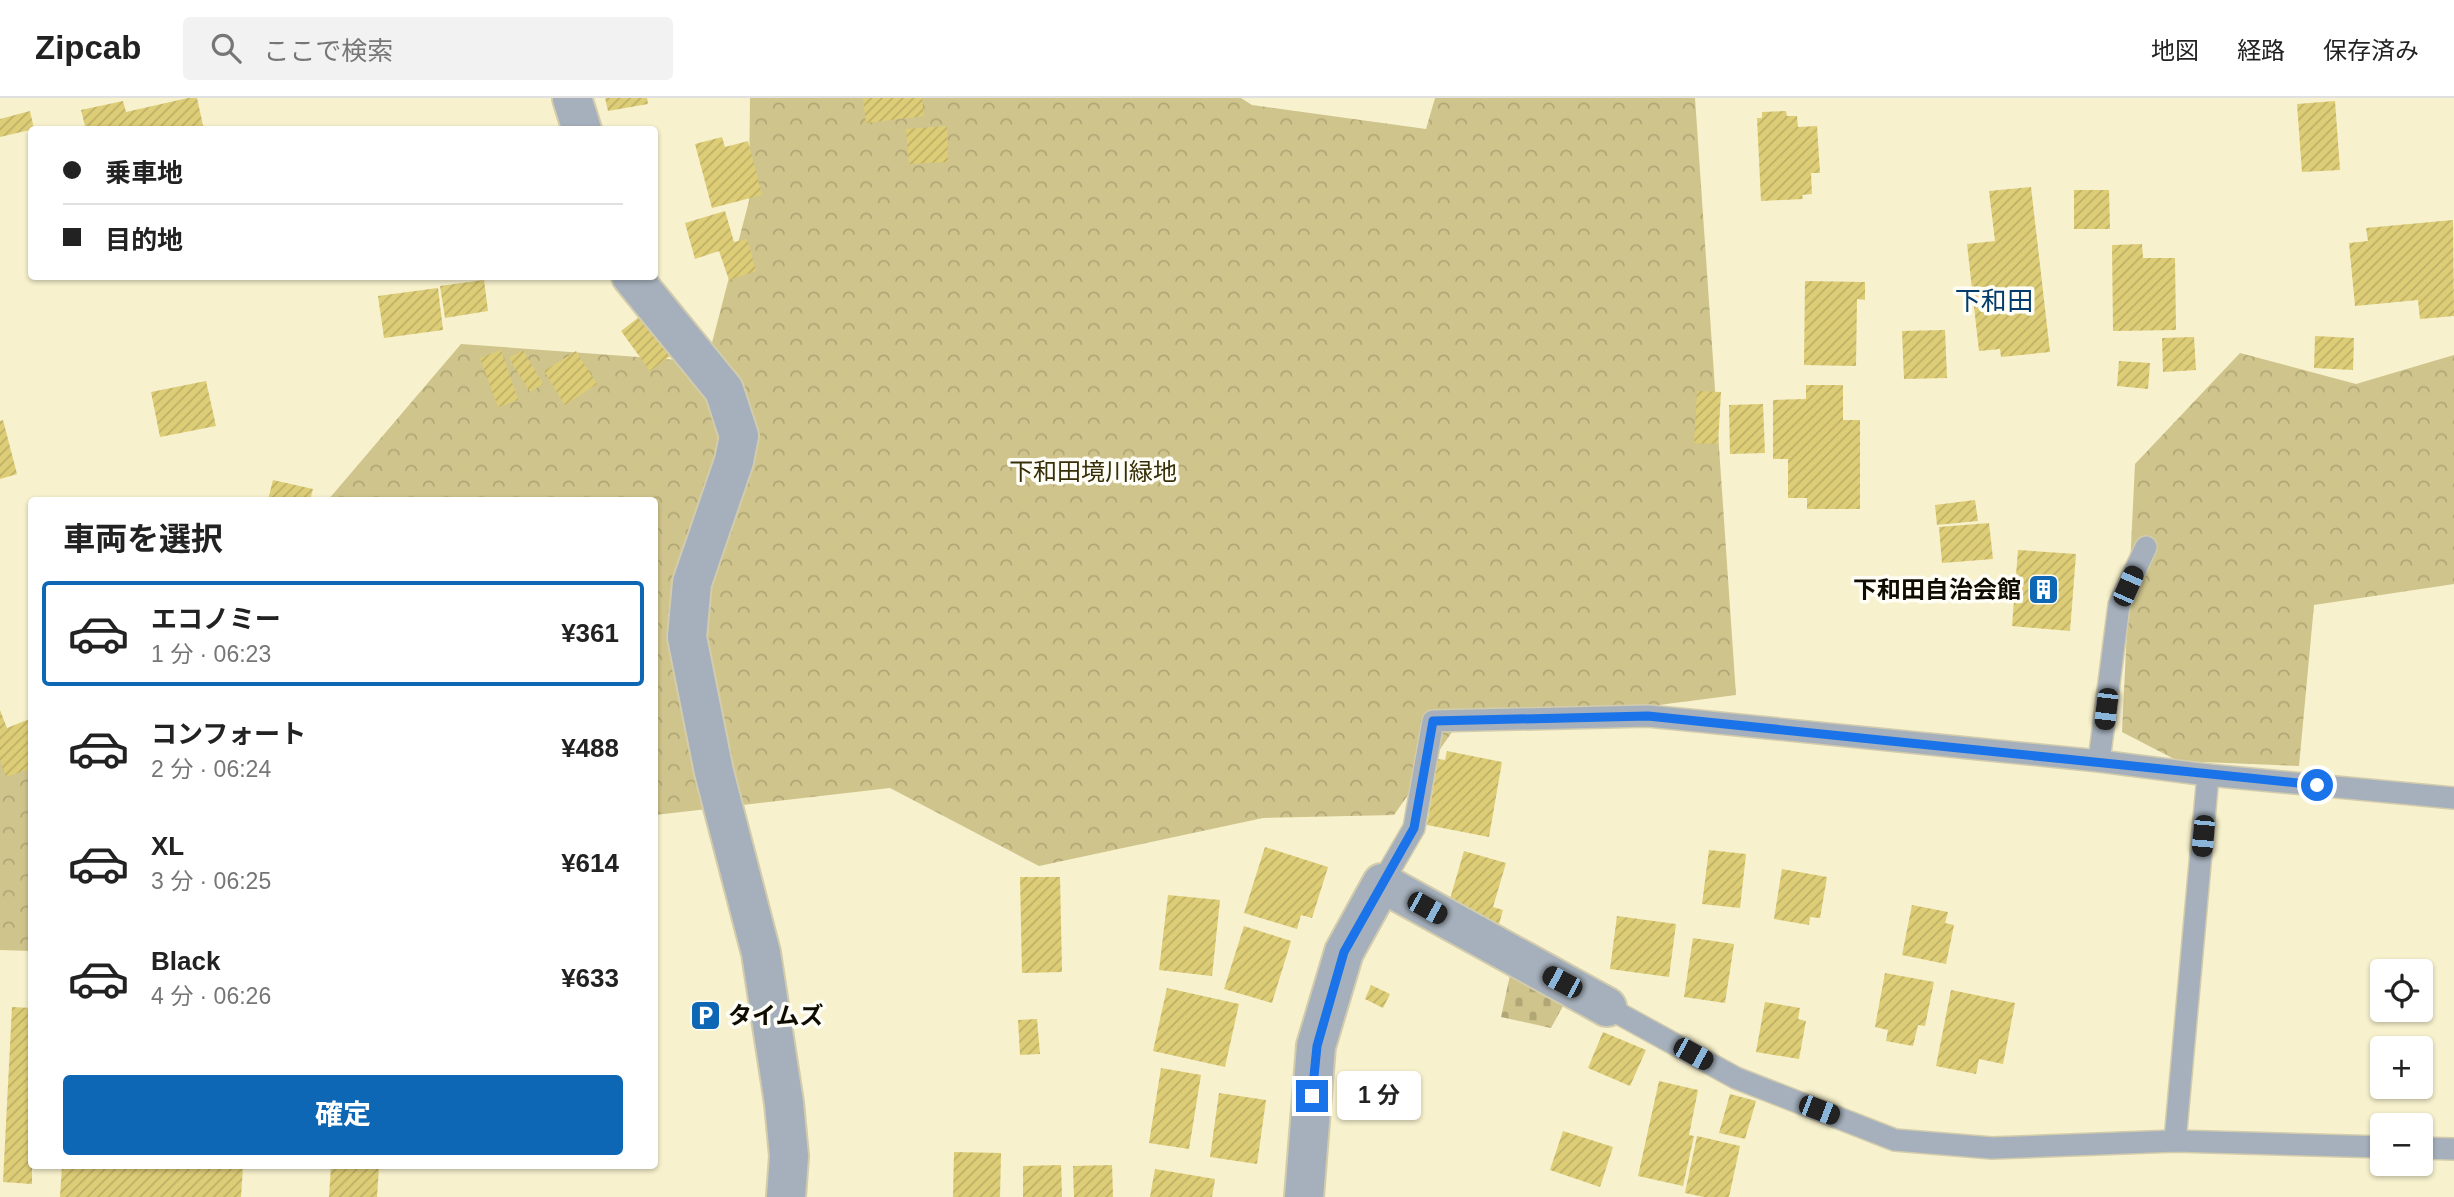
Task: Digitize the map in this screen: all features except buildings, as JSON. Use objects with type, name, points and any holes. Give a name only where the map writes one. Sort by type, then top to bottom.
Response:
[{"type":"street","points":[[572,98],[581,126]]},
{"type":"street","points":[[634,280],[724,390],[738,436],[734,461],[692,583],[687,637],[714,772],[761,953],[784,1103],[789,1156],[786,1197]]},
{"type":"street","points":[[1304,1197],[1317,1046],[1344,952],[1381,883],[1607,1007]]},
{"type":"lane","points":[[2099,761],[2119,605],[2146,547]]},
{"type":"lane","points":[[1381,883],[1414,828],[1433,721],[1648,716],[2454,798]]},
{"type":"lane","points":[[2175,1140],[2208,775]]},
{"type":"lane","points":[[1607,1007],[1736,1078],[1895,1140],[1992,1148],[2175,1140],[2370,1147]]},
{"type":"lane","points":[[2433,1148],[2454,1149]]},
{"type":"green space","name":"下和田境川緑地","points":[[750,98],[1241,98],[1252,105],[1426,129],[1435,98],[1695,98],[1736,695],[1452,732],[1394,815],[1263,818],[1039,866],[890,788],[658,815],[658,497],[331,497],[461,344],[707,362],[749,201]]},
{"type":"green space","points":[[2240,353],[2356,384],[2454,355],[2454,584],[2314,605],[2299,766],[2178,761],[2122,732],[2135,464]]},
{"type":"green space","points":[[0,754],[28,768],[28,951],[0,950]]},
{"type":"green space","points":[[1512,966],[1569,995],[1551,1028],[1501,1017]]},
{"type":"place","name":"下和田自治会館","points":[[2044,590]]},
{"type":"place","name":"タイムズ","points":[[705,1016]]},
{"type":"district","name":"下和田","points":[[1994,301]]},
{"type":"route","points":[[1312,1096],[1317,1046],[1344,952],[1414,828],[1433,721],[1648,716],[2317,785]]}]
